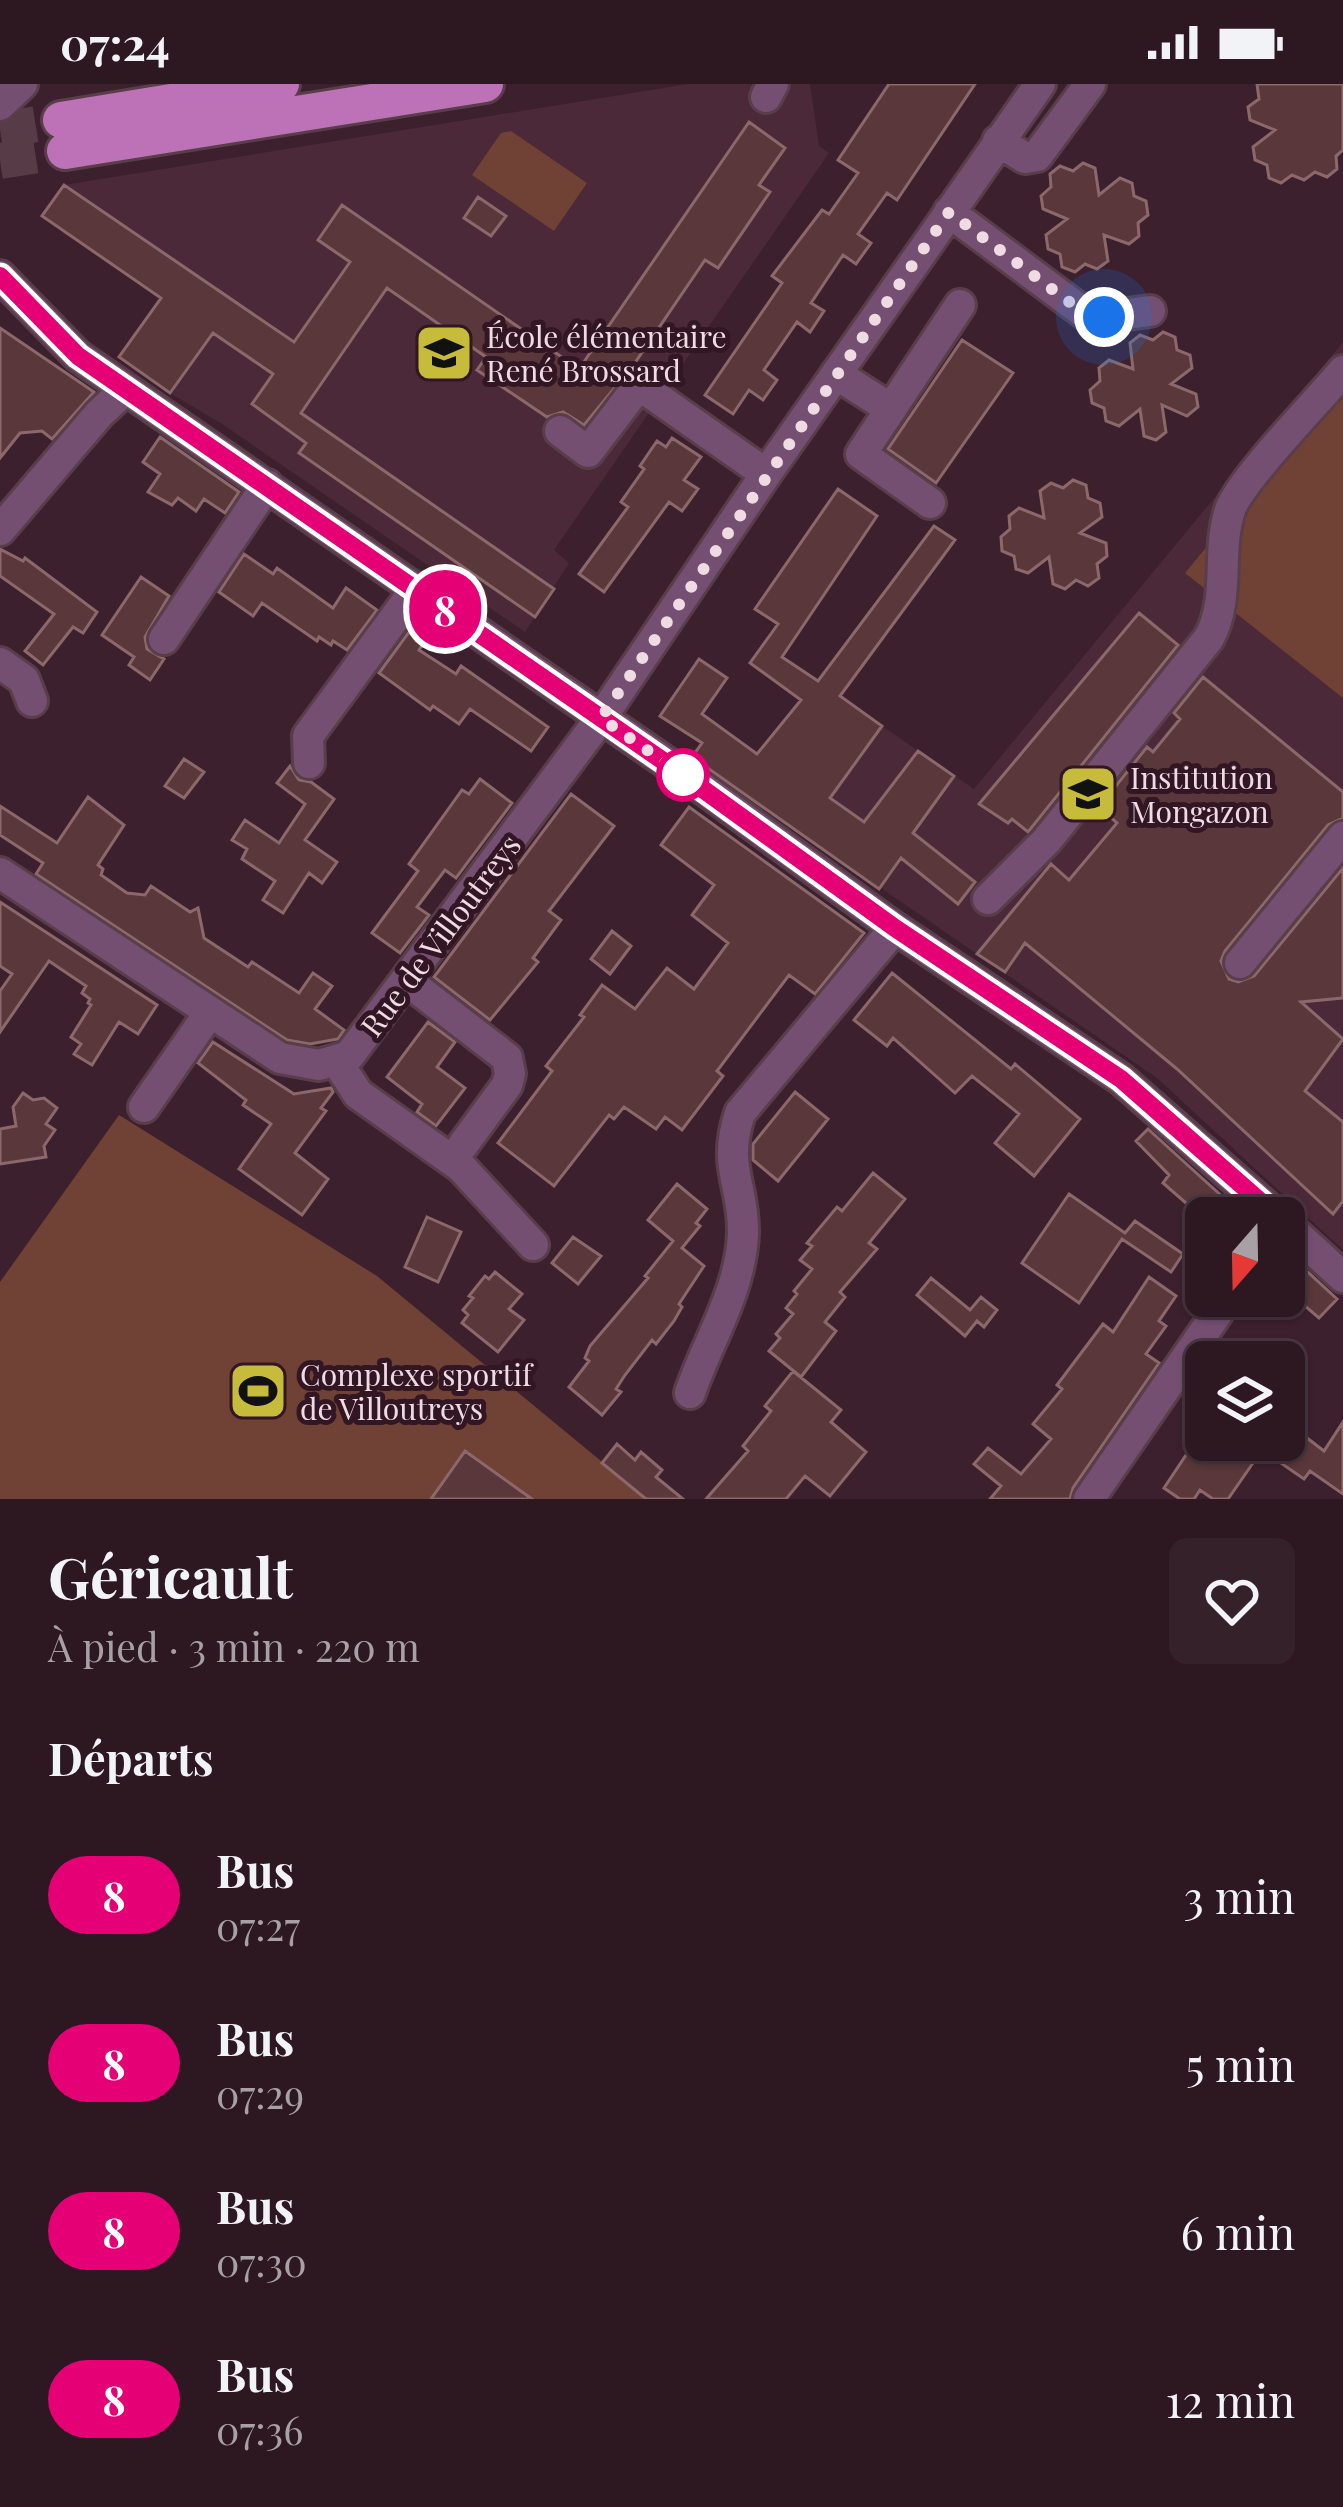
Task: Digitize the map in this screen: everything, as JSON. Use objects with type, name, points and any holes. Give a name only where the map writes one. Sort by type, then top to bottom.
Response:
[{"type":"main road","points":[[281,84],[63,135],[484,84]]},
{"type":"street","points":[[0,106],[22,84]]},
{"type":"street","points":[[998,141],[1025,158],[1037,156],[1090,84]]},
{"type":"street","name":"Rue de Villoutreys","points":[[0,873],[280,1058],[319,1065],[349,1056],[601,718],[1036,86]]},
{"type":"street","points":[[949,212],[1083,311],[1104,317],[1150,311]]},
{"type":"street","points":[[0,276],[64,344],[895,928],[1136,1090],[1255,1197]]},
{"type":"street","points":[[930,503],[861,454],[960,305]]},
{"type":"street","points":[[988,898],[1047,841],[1209,638],[1220,617],[1226,532],[1235,498],[1343,371]]},
{"type":"street","points":[[836,374],[891,409]]},
{"type":"street","points":[[560,431],[588,452],[639,386],[766,474]]},
{"type":"street","points":[[0,530],[126,389]]},
{"type":"street","points":[[164,639],[267,485]]},
{"type":"street","points":[[309,763],[308,736],[416,589]]},
{"type":"street","points":[[0,663],[24,680],[32,701]]},
{"type":"street","points":[[1240,963],[1343,837]]},
{"type":"street","points":[[690,1393],[729,1300],[740,1254],[743,1229],[730,1144],[740,1113],[895,928]]},
{"type":"street","points":[[406,980],[508,1058],[507,1085],[463,1145]]},
{"type":"street","points":[[144,1107],[210,1012]]},
{"type":"street","points":[[336,1060],[358,1094],[461,1167],[532,1245]]},
{"type":"street","points":[[1305,1242],[1343,1277]]},
{"type":"street","points":[[1089,1499],[1215,1317]]},
{"type":"shaded area","name":"École élémentaire René Brossard","points":[[688,84],[810,84],[819,146],[829,153],[554,550],[569,563],[525,632],[170,393],[212,333],[42,216],[64,185]]},
{"type":"shaded area","points":[[511,131],[587,183],[554,231],[472,175],[501,133]]},
{"type":"shaded area","name":"Institution Mongazon","points":[[1343,342],[1343,1250],[1305,1215],[1305,1197],[1286,1197],[1157,1078],[804,835],[882,726],[974,789]]},
{"type":"shaded area","points":[[1343,382],[1343,698],[1185,573]]},
{"type":"shaded area","name":"Complexe sportif de Villoutreys","points":[[119,1115],[377,1276],[647,1499],[0,1499],[0,1282]]},
{"type":"building","points":[[889,84],[975,84],[897,200],[887,193],[858,234],[871,243],[856,264],[843,255],[811,303],[824,311],[810,332],[797,322],[764,370],[777,380],[763,400],[749,390],[733,414],[705,395],[782,283],[772,276],[822,210],[829,214],[858,173],[838,160]]},
{"type":"building","points":[[1257,84],[1343,84],[1343,150],[1336,156],[1337,169],[1327,177],[1315,172],[1304,180],[1292,175],[1281,183],[1269,178],[1267,165],[1255,160],[1253,147],[1275,130],[1250,120],[1248,107],[1259,99]]},
{"type":"building","points":[[749,122],[785,148],[759,185],[770,192],[718,268],[705,260],[632,367],[584,425],[563,412],[547,417],[477,370],[486,357],[387,288],[301,413],[554,589],[535,617],[299,453],[306,443],[252,404],[273,374],[213,333],[170,393],[119,357],[161,298],[42,216],[64,185],[294,342],[350,262],[318,240],[342,205],[579,369]]},
{"type":"building","points":[[1083,163],[1095,168],[1099,195],[1120,178],[1132,183],[1134,196],[1146,201],[1148,215],[1138,223],[1139,236],[1129,244],[1104,235],[1108,261],[1097,269],[1085,264],[1075,272],[1062,267],[1060,254],[1048,249],[1046,235],[1067,219],[1043,209],[1041,196],[1051,187],[1050,174],[1060,166],[1073,171]]},
{"type":"building","points":[[478,197],[506,216],[491,236],[464,218]]},
{"type":"building","points":[[0,328],[94,392],[52,439],[42,431],[20,433],[0,458]]},
{"type":"building","points":[[1163,332],[1175,337],[1177,350],[1190,355],[1192,368],[1171,384],[1196,394],[1198,407],[1187,416],[1162,405],[1166,432],[1156,440],[1144,436],[1140,409],[1119,426],[1106,421],[1104,408],[1092,403],[1090,390],[1100,381],[1099,368],[1109,360],[1133,369],[1130,343],[1140,335],[1153,340]]},
{"type":"building","points":[[962,340],[1013,373],[936,483],[888,449]]},
{"type":"building","points":[[160,437],[239,492],[225,513],[204,499],[196,511],[178,498],[172,505],[148,492],[160,474],[143,462]]},
{"type":"building","points":[[672,438],[701,457],[684,480],[698,489],[682,511],[669,502],[604,592],[579,574],[628,507],[621,502],[657,441],[666,447]]},
{"type":"building","points":[[1073,480],[1086,485],[1088,498],[1100,503],[1102,517],[1080,533],[1106,543],[1107,556],[1097,564],[1099,578],[1088,586],[1076,580],[1065,589],[1053,584],[1049,557],[1028,573],[1016,569],[1014,556],[1002,551],[1001,537],[1010,529],[1009,516],[1019,508],[1044,518],[1040,491],[1051,483],[1063,488]]},
{"type":"building","points":[[838,489],[877,516],[782,657],[818,681],[934,526],[955,540],[840,696],[882,726],[830,798],[864,822],[918,751],[954,776],[913,833],[975,882],[958,904],[901,858],[879,889],[692,757],[702,743],[660,716],[699,659],[727,678],[702,714],[757,754],[801,700],[750,663],[778,624],[755,609]]},
{"type":"building","points":[[0,549],[25,558],[97,612],[83,633],[73,627],[43,665],[25,651],[54,614],[0,576]]},
{"type":"building","points":[[244,554],[273,574],[277,568],[333,608],[346,588],[377,610],[347,650],[333,641],[331,645],[319,637],[317,641],[262,603],[253,616],[219,592]]},
{"type":"building","points":[[141,577],[169,596],[145,637],[147,649],[164,659],[150,680],[129,665],[134,657],[102,635]]},
{"type":"building","points":[[1139,613],[1178,645],[1028,832],[979,804]]},
{"type":"building","points":[[420,617],[435,627],[419,650],[456,674],[461,666],[548,727],[531,751],[470,709],[459,724],[433,706],[430,710],[379,673]]},
{"type":"building","points":[[1203,677],[1343,792],[1343,818],[1328,825],[1221,961],[1229,979],[1238,982],[1254,976],[1343,868],[1343,998],[1301,1002],[1343,1039],[1305,1091],[1343,1122],[1343,1201],[1333,1214],[1177,1069],[1025,943],[1005,972],[977,954],[1051,864],[1069,880],[1117,823],[1099,807],[1147,747],[1153,752],[1180,719],[1174,713]]},
{"type":"building","points":[[184,759],[204,772],[184,798],[165,786]]},
{"type":"building","points":[[290,766],[299,780],[311,782],[334,799],[305,840],[337,862],[322,883],[309,873],[283,913],[263,900],[275,881],[242,859],[247,849],[232,840],[245,820],[279,843],[305,804],[277,783]]},
{"type":"building","points":[[480,779],[512,803],[456,878],[445,870],[417,907],[429,915],[400,953],[372,933],[418,871],[409,864],[462,790],[469,794]]},
{"type":"building","points":[[571,794],[614,826],[549,911],[561,920],[533,958],[538,962],[490,1020],[434,977]]},
{"type":"building","points":[[88,797],[124,825],[98,865],[103,869],[101,875],[127,893],[145,895],[151,886],[190,912],[198,908],[204,938],[299,993],[313,973],[332,986],[315,1009],[344,1030],[338,1039],[310,1044],[287,1040],[36,874],[43,863],[0,835],[0,806],[57,843]]},
{"type":"building","points":[[689,807],[864,933],[815,994],[789,975],[717,1071],[723,1076],[682,1130],[665,1117],[656,1129],[624,1107],[614,1119],[609,1115],[554,1186],[498,1143],[552,1071],[546,1066],[584,1017],[580,1015],[602,985],[635,1009],[667,968],[694,989],[728,943],[692,915],[714,885],[661,845]]},
{"type":"building","points":[[0,902],[157,1005],[138,1034],[119,1022],[92,1065],[74,1054],[81,1044],[71,1037],[90,999],[82,993],[86,986],[49,961],[0,1032],[0,991],[12,974],[0,966]]},
{"type":"building","points":[[612,931],[631,946],[610,974],[591,959]]},
{"type":"building","points":[[892,973],[1080,1119],[1034,1176],[995,1143],[1019,1114],[972,1076],[955,1093],[893,1038],[887,1046],[854,1020]]},
{"type":"building","points":[[428,1022],[455,1042],[437,1067],[465,1088],[436,1126],[417,1112],[422,1104],[387,1077]]},
{"type":"building","points":[[213,1042],[294,1094],[331,1088],[321,1108],[326,1111],[295,1153],[328,1179],[302,1215],[239,1169],[271,1124],[198,1063]]},
{"type":"building","points":[[795,1092],[828,1119],[778,1181],[753,1160],[753,1144]]},
{"type":"building","points":[[23,1093],[33,1100],[44,1098],[57,1108],[46,1124],[55,1130],[44,1146],[46,1157],[0,1164],[0,1129],[16,1126],[13,1107]]},
{"type":"building","points":[[1148,1129],[1223,1197],[1185,1197],[1185,1202],[1163,1183],[1169,1175],[1136,1141]]},
{"type":"building","points":[[873,1173],[905,1199],[869,1243],[877,1249],[840,1292],[845,1297],[825,1322],[836,1331],[801,1377],[769,1351],[793,1314],[786,1308],[797,1294],[794,1291],[812,1269],[800,1260],[812,1246],[807,1243],[837,1207],[842,1211]]},
{"type":"building","points":[[677,1184],[707,1209],[682,1248],[704,1266],[679,1304],[682,1307],[674,1321],[625,1375],[616,1389],[621,1392],[602,1415],[569,1387],[589,1361],[585,1358],[590,1346],[673,1241],[648,1220]]},
{"type":"building","points":[[1069,1194],[1125,1233],[1135,1221],[1183,1254],[1171,1272],[1122,1239],[1079,1303],[1022,1263]]},
{"type":"building","points":[[427,1217],[461,1232],[438,1282],[405,1267]]},
{"type":"building","points":[[573,1237],[601,1256],[578,1284],[552,1263]]},
{"type":"building","points":[[1305,1269],[1337,1299],[1319,1318],[1305,1306]]},
{"type":"building","points":[[495,1272],[522,1294],[509,1309],[524,1320],[498,1352],[462,1323],[468,1315],[463,1310],[473,1298],[469,1296],[485,1276],[489,1279]]},
{"type":"building","points":[[1149,1277],[1176,1296],[1159,1321],[1166,1326],[1146,1354],[1159,1363],[1070,1499],[990,1499],[1001,1486],[974,1464],[988,1448],[1021,1474],[1051,1439],[1033,1424],[1062,1389],[1057,1385],[1103,1324],[1113,1332]]},
{"type":"building","points":[[931,1278],[970,1310],[981,1297],[997,1310],[984,1327],[977,1321],[965,1336],[917,1295]]},
{"type":"building","points":[[793,1371],[841,1410],[831,1422],[866,1452],[830,1496],[805,1476],[786,1499],[706,1499],[748,1451],[743,1446],[771,1411],[765,1406]]},
{"type":"building","points":[[1343,1422],[1343,1494],[1310,1471],[1304,1479],[1278,1461],[1305,1461],[1305,1436],[1324,1451]]},
{"type":"building","points":[[617,1444],[635,1460],[641,1452],[662,1470],[656,1477],[683,1499],[646,1499],[602,1463]]},
{"type":"building","points":[[465,1451],[532,1499],[431,1499]]},
{"type":"building","points":[[1185,1456],[1185,1461],[1254,1461],[1228,1499],[1213,1499],[1200,1490],[1194,1499],[1180,1499],[1164,1488]]},
{"type":"tunnel","points":[[0,130],[61,120]]},
{"type":"tunnel","points":[[0,161],[65,151]]},
{"type":"bus line","name":"8","points":[[0,276],[78,356],[682,774],[895,928],[1136,1090],[1256,1197]]},
{"type":"place","name":"École élémentaire René Brossard","points":[[444,353]]},
{"type":"place","name":"Institution Mongazon","points":[[1088,794]]},
{"type":"place","name":"Complexe sportif de Villoutreys","points":[[258,1391]]},
{"type":"route","points":[[683,775],[601,718],[949,212],[1076,307],[1104,317]]}]
